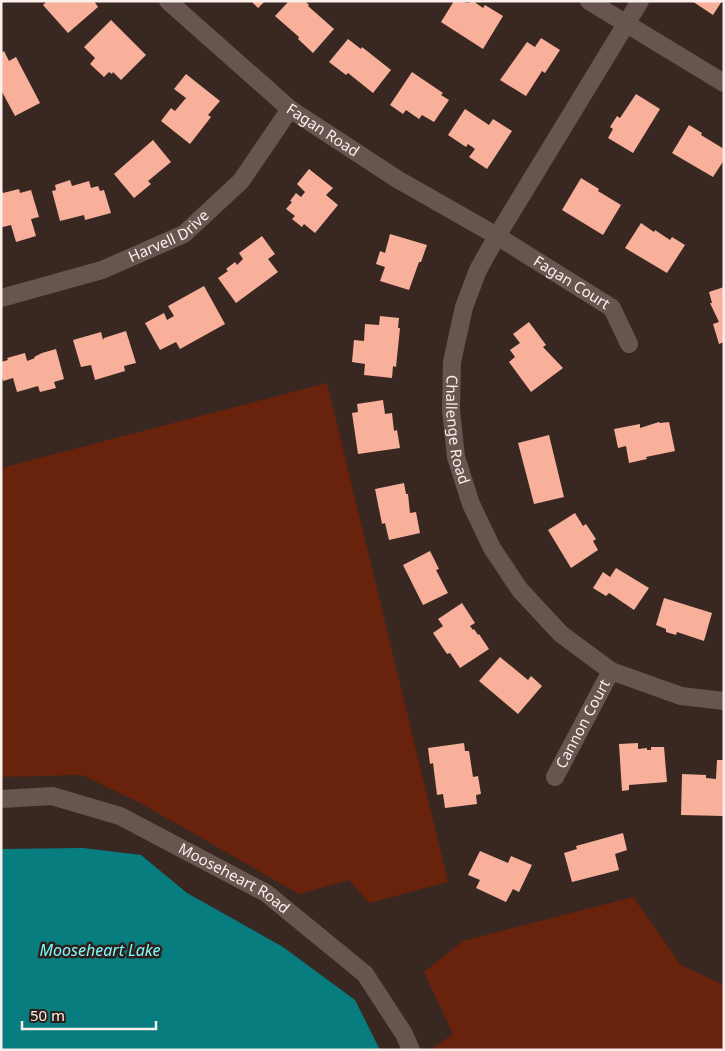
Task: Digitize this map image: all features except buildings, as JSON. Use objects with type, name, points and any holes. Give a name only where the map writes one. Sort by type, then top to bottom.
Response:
[{"type":"street","name":"Fagan Road","points":[[168,1],[290,110],[397,179],[497,236]]},
{"type":"street","points":[[589,1],[724,83]]},
{"type":"street","name":"Challenge Road","points":[[640,1],[478,270],[464,307],[452,362],[451,410],[456,457],[471,504],[492,548],[520,590],[562,634],[611,671],[681,696],[724,701]]},
{"type":"street","name":"Harvell Drive","points":[[1,298],[102,270],[184,234],[241,180],[290,110]]},
{"type":"street","name":"Fagan Court","points":[[497,236],[612,308],[629,344]]},
{"type":"street","name":"Cannon Court","points":[[555,777],[611,671]]},
{"type":"street","name":"Mooseheart Road","points":[[1,800],[52,796],[120,816],[266,893],[365,974],[404,1034],[411,1050]]},
{"type":"shaded area","points":[[327,383],[448,882],[369,903],[349,880],[299,894],[142,804],[82,775],[1,777],[1,468]]},
{"type":"shaded area","points":[[633,897],[681,965],[724,985],[724,1050],[430,1050],[453,1034],[424,972],[463,941]]},
{"type":"water","name":"Mooseheart Lake","points":[[83,848],[141,855],[187,893],[283,947],[355,1000],[380,1050],[1,1050],[1,849]]}]
